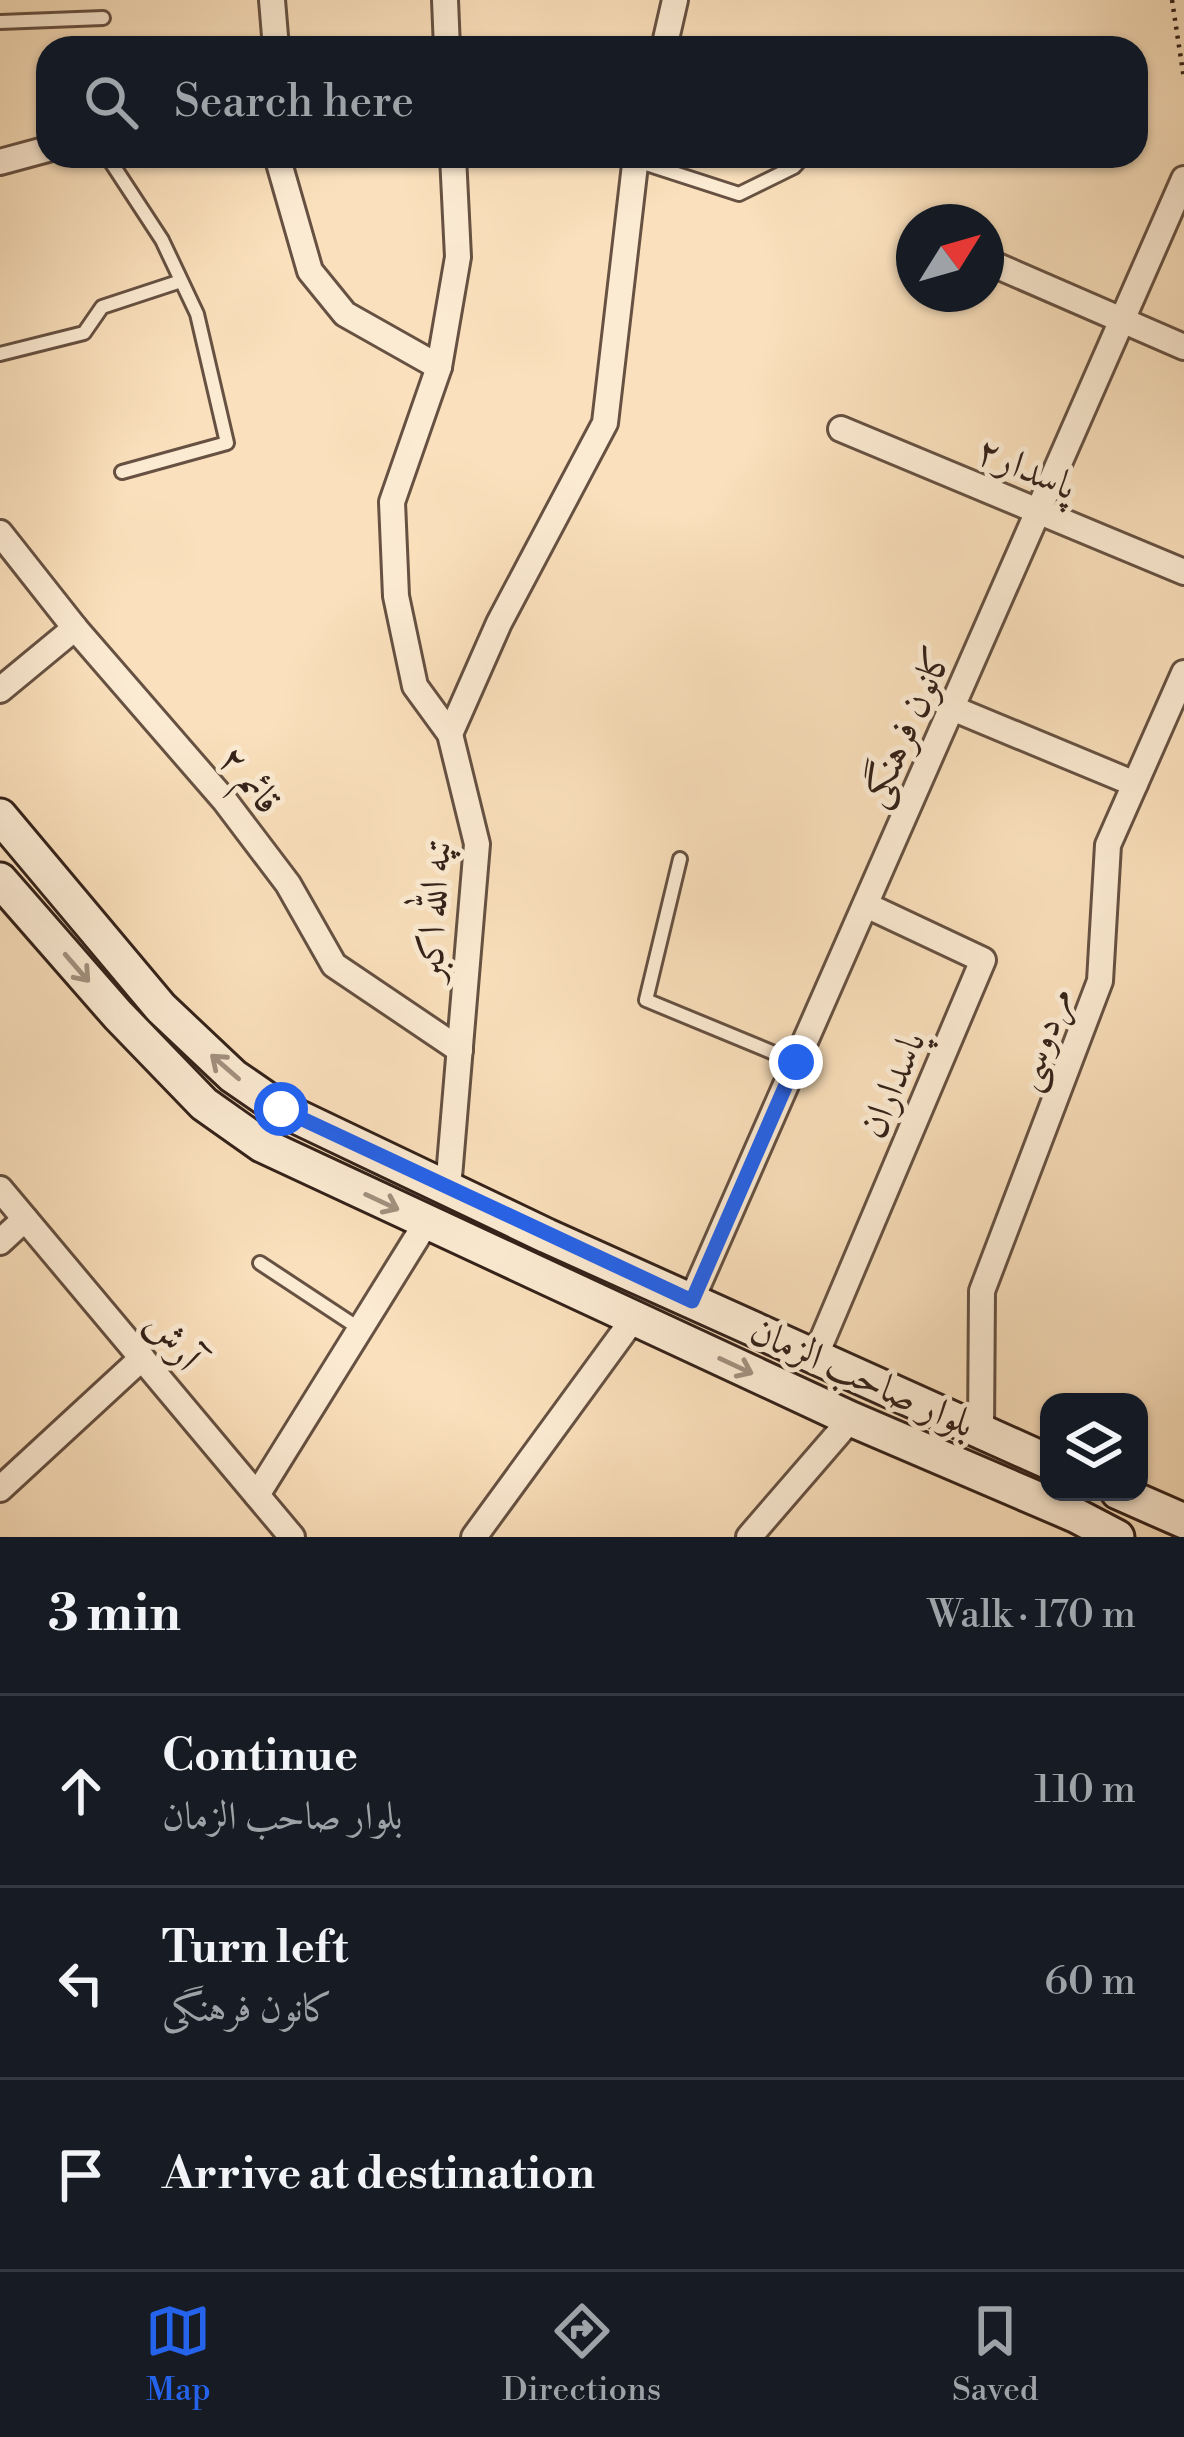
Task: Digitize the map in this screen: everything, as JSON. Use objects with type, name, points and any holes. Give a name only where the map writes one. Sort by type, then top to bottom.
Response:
[{"type":"main road","name":"بلوار صاحب الزمان","points":[[0,816],[161,1008],[233,1076],[281,1109],[1040,1458]]},
{"type":"main road","name":"بلوار صاحب الزمان","points":[[0,880],[118,1015],[205,1104],[262,1145],[1117,1537]]},
{"type":"main road","points":[[1138,1501],[1184,1521]]},
{"type":"street","points":[[272,0],[275,36]]},
{"type":"street","points":[[445,0],[447,36]]},
{"type":"street","points":[[667,36],[675,0]]},
{"type":"street","points":[[0,162],[36,152]]},
{"type":"street","points":[[280,168],[310,271],[345,314],[439,367]]},
{"type":"street","name":"تپه الله اکبر","points":[[448,1189],[477,844],[450,734],[415,686],[396,596],[392,502],[439,367],[458,257],[454,168]]},
{"type":"street","points":[[450,734],[499,623],[605,423],[635,168]]},
{"type":"street","name":"کانون فرهنگی","points":[[692,1301],[1184,179]]},
{"type":"street","points":[[1004,269],[1184,347]]},
{"type":"street","name":"پاسدار۲","points":[[842,429],[1184,572]]},
{"type":"street","name":"قائم ۲","points":[[0,532],[75,628],[225,801],[287,884],[334,965],[460,1050]]},
{"type":"street","points":[[0,690],[75,628]]},
{"type":"street","name":"مردوسی","points":[[981,1432],[982,1291],[1100,981],[1108,844],[1184,673]]},
{"type":"street","points":[[952,708],[1135,784]]},
{"type":"street","name":"پاسداران","points":[[815,1357],[983,960],[866,904]]},
{"type":"street","name":"آرش","points":[[0,1189],[292,1537]]},
{"type":"street","points":[[0,1242],[26,1220]]},
{"type":"street","points":[[257,1495],[426,1223]]},
{"type":"street","points":[[473,1537],[634,1318]]},
{"type":"street","points":[[0,1489],[142,1358]]},
{"type":"street","points":[[749,1537],[851,1419]]},
{"type":"lane","points":[[0,22],[103,19]]},
{"type":"lane","points":[[115,168],[163,240],[197,314],[227,443],[122,472]]},
{"type":"lane","points":[[665,168],[739,194],[792,168]]},
{"type":"lane","points":[[0,354],[84,333],[102,307],[182,281]]},
{"type":"lane","points":[[680,859],[646,1000],[796,1062]]},
{"type":"lane","points":[[260,1263],[360,1329]]},
{"type":"path","points":[[1172,0],[1184,79]]},
{"type":"route","points":[[281,1109],[692,1301],[796,1062]]}]
